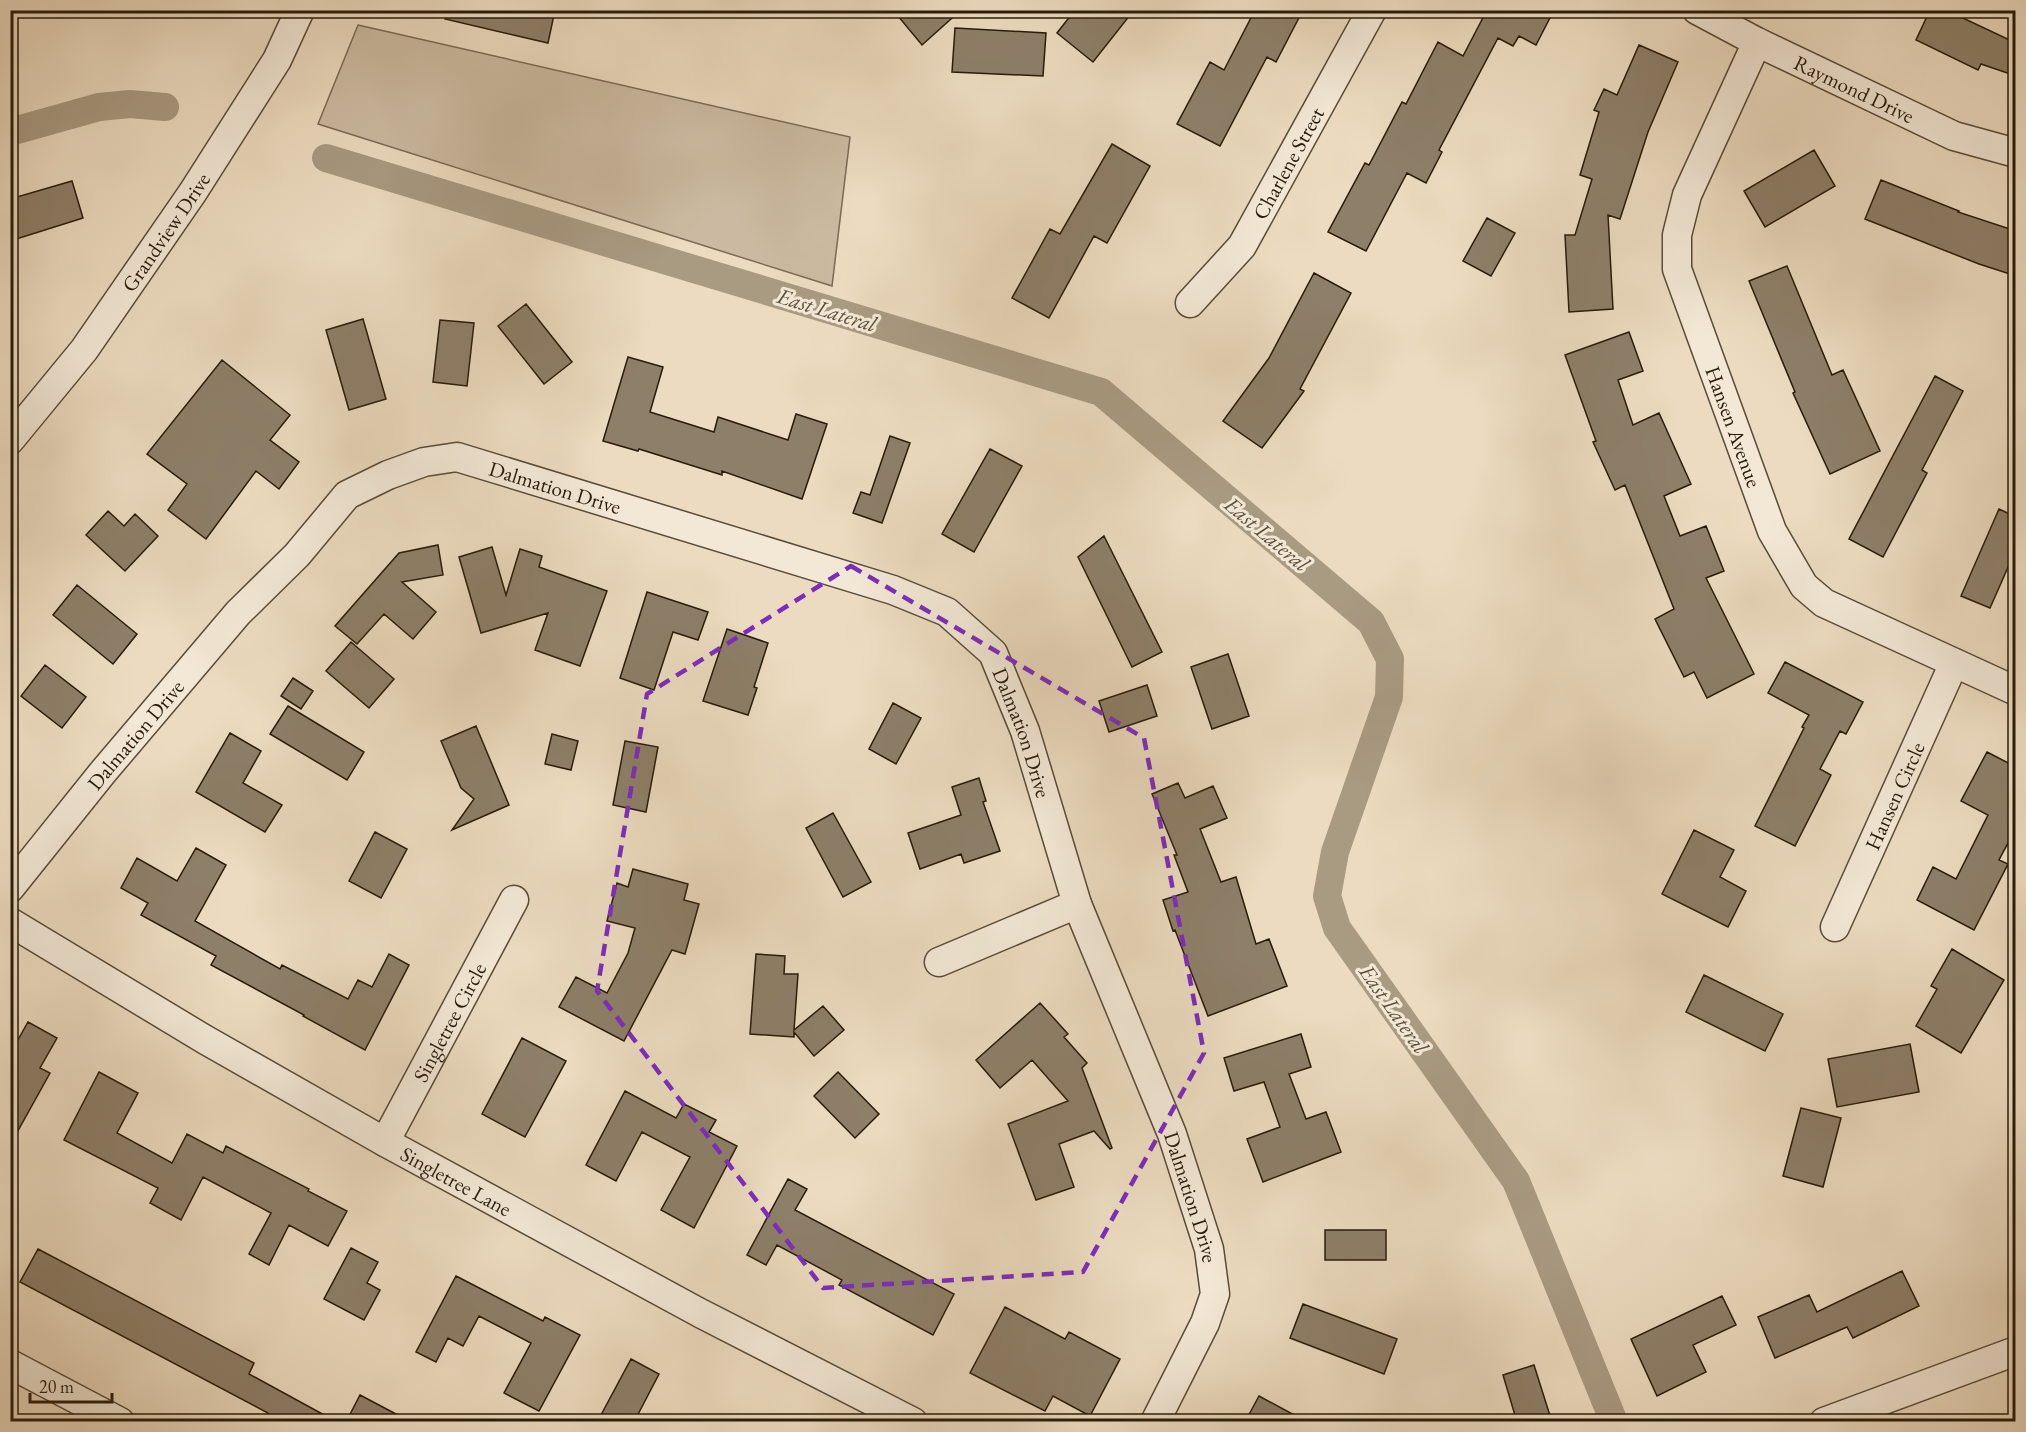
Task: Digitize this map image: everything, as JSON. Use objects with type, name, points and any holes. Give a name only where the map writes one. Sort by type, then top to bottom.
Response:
[{"type":"street","name":"Grandview Drive","points":[[10,440],[84,350],[193,192],[278,60],[300,10]]},
{"type":"street","name":"Charlene Street","points":[[1190,303],[1242,246],[1372,10]]},
{"type":"street","name":"Raymond Drive","points":[[1697,10],[1757,42],[1954,136],[2016,153]]},
{"type":"street","name":"Hansen Avenue","points":[[1757,42],[1687,195],[1677,235],[1677,269],[1772,531],[1804,586],[1824,603],[2016,691]]},
{"type":"street","name":"Dalmation Drive","points":[[10,888],[103,772],[230,622],[297,555],[347,495],[388,475],[424,462],[457,457],[893,590],[947,612],[993,653],[1025,731],[1077,904],[1172,1134],[1209,1249],[1215,1294],[1205,1323],[1155,1422]]},
{"type":"street","name":"Hansen Circle","points":[[1835,927],[1954,663]]},
{"type":"street","name":"Singletree Circle","points":[[385,1142],[514,900]]},
{"type":"street","points":[[939,962],[1077,904]]},
{"type":"street","name":"Singletree Lane","points":[[10,922],[204,1039],[385,1142],[700,1313],[913,1422]]},
{"type":"street","points":[[1824,1422],[2016,1351]]},
{"type":"street","points":[[10,1364],[120,1422]]},
{"type":"highlighted area","points":[[851,566],[1144,738],[1204,1053],[1083,1272],[823,1288],[597,991],[647,694]]},
{"type":"shaded area","points":[[358,25],[850,137],[832,286],[318,124]]},
{"type":"building","points":[[446,10],[555,10],[548,43],[445,19]]},
{"type":"building","points":[[893,10],[961,10],[922,45]]},
{"type":"building","points":[[1075,10],[1134,10],[1093,62],[1057,33]]},
{"type":"building","points":[[1255,10],[1303,10],[1276,62],[1267,57],[1220,146],[1177,124],[1210,62],[1224,70]]},
{"type":"building","points":[[1487,10],[1554,10],[1536,45],[1519,36],[1513,46],[1498,38],[1439,150],[1442,152],[1426,183],[1407,173],[1366,251],[1328,232],[1365,163],[1369,165],[1402,102],[1406,104],[1438,42],[1463,56]]},
{"type":"building","points":[[1930,10],[1946,10],[2016,43],[2016,76],[1981,64],[1978,70],[1916,40]]},
{"type":"building","points":[[955,28],[1046,33],[1043,76],[952,72]]},
{"type":"building","points":[[1639,45],[1678,62],[1648,132],[1620,219],[1608,215],[1613,309],[1569,312],[1565,235],[1575,235],[1592,179],[1580,175],[1599,112],[1594,110],[1604,89],[1617,95]]},
{"type":"building","points":[[1112,144],[1150,166],[1107,243],[1094,236],[1049,318],[1012,298],[1050,229],[1060,234]]},
{"type":"building","points":[[1814,150],[1835,186],[1765,227],[1744,191]]},
{"type":"building","points":[[1881,180],[1958,212],[2016,231],[2016,276],[1979,264],[1865,219]]},
{"type":"building","points":[[72,181],[83,218],[10,241],[10,199]]},
{"type":"building","points":[[1487,218],[1515,233],[1491,276],[1463,261]]},
{"type":"building","points":[[1787,266],[1832,375],[1843,370],[1880,451],[1830,474],[1793,393],[1795,392],[1749,281]]},
{"type":"building","points":[[1314,273],[1351,293],[1300,389],[1304,391],[1262,448],[1223,421],[1269,358]]},
{"type":"building","points":[[526,304],[572,362],[544,384],[498,326]]},
{"type":"building","points":[[363,319],[386,399],[349,410],[326,330]]},
{"type":"building","points":[[440,320],[474,323],[467,386],[433,382]]},
{"type":"building","points":[[1629,332],[1643,371],[1618,380],[1633,425],[1659,413],[1691,484],[1664,496],[1680,536],[1706,526],[1724,571],[1706,578],[1754,674],[1707,698],[1694,672],[1684,677],[1655,619],[1674,609],[1625,485],[1615,490],[1593,442],[1596,441],[1565,355]]},
{"type":"building","points":[[628,357],[663,367],[650,412],[714,432],[718,417],[788,440],[796,414],[827,424],[802,499],[722,471],[722,475],[639,449],[638,451],[603,441]]},
{"type":"building","points":[[222,360],[290,415],[270,440],[299,462],[279,489],[256,471],[206,539],[168,510],[187,484],[147,454]]},
{"type":"building","points":[[1935,376],[1963,391],[1922,470],[1927,473],[1883,557],[1849,539]]},
{"type":"building","points":[[890,436],[910,443],[882,523],[853,513],[861,492],[870,495]]},
{"type":"building","points":[[990,449],[1022,466],[974,552],[942,534]]},
{"type":"building","points":[[1999,509],[2016,517],[2016,549],[1990,608],[1961,596]]},
{"type":"building","points":[[108,511],[124,526],[135,514],[158,536],[125,571],[86,535]]},
{"type":"building","points":[[1104,536],[1162,652],[1132,667],[1078,557]]},
{"type":"building","points":[[438,545],[443,575],[402,582],[436,612],[413,639],[384,614],[357,644],[335,626],[399,553]]},
{"type":"building","points":[[492,547],[506,595],[520,549],[542,556],[539,567],[607,591],[580,666],[535,650],[548,613],[481,633],[459,557]]},
{"type":"building","points":[[77,585],[137,634],[113,664],[53,615]]},
{"type":"building","points":[[647,592],[708,612],[698,640],[673,632],[654,690],[620,678]]},
{"type":"building","points":[[727,629],[768,643],[748,715],[703,701]]},
{"type":"building","points":[[351,642],[394,679],[369,708],[326,671]]},
{"type":"building","points":[[1228,654],[1249,716],[1212,729],[1191,667]]},
{"type":"building","points":[[1785,662],[1863,702],[1846,734],[1840,731],[1820,769],[1831,775],[1795,846],[1755,826],[1809,715],[1768,693]]},
{"type":"building","points":[[45,665],[86,697],[62,728],[21,696]]},
{"type":"building","points":[[293,678],[313,691],[301,709],[281,696]]},
{"type":"building","points":[[1147,685],[1157,716],[1109,732],[1099,701]]},
{"type":"building","points":[[893,703],[921,718],[896,764],[869,749]]},
{"type":"building","points":[[288,706],[364,752],[347,780],[270,734]]},
{"type":"building","points":[[476,726],[509,805],[452,830],[474,799],[461,788],[441,741]]},
{"type":"building","points":[[230,733],[261,751],[243,783],[282,805],[265,832],[196,792]]},
{"type":"building","points":[[552,734],[578,741],[571,770],[545,764]]},
{"type":"building","points":[[625,741],[658,747],[646,812],[613,805]]},
{"type":"building","points":[[1987,752],[2016,767],[2016,828],[1999,860],[2008,864],[1974,930],[1917,900],[1933,867],[1956,879],[1988,815],[1961,801]]},
{"type":"building","points":[[979,778],[986,801],[983,802],[1000,851],[964,863],[961,854],[920,869],[908,833],[961,815],[952,787]]},
{"type":"building","points":[[1178,783],[1185,798],[1213,786],[1227,818],[1200,829],[1221,882],[1236,877],[1256,944],[1269,939],[1287,986],[1208,1016],[1175,930],[1173,931],[1163,900],[1188,892],[1174,855],[1177,855],[1152,794]]},
{"type":"building","points":[[833,813],[871,882],[843,897],[806,828]]},
{"type":"building","points":[[1694,830],[1734,850],[1720,877],[1746,891],[1728,927],[1662,894]]},
{"type":"building","points":[[375,832],[407,849],[381,898],[349,881]]},
{"type":"building","points":[[196,848],[226,865],[195,921],[280,969],[282,965],[348,999],[358,980],[372,987],[389,954],[409,965],[365,1050],[211,965],[216,956],[141,915],[148,903],[121,888],[137,858],[177,881]]},
{"type":"building","points":[[633,869],[688,884],[684,900],[699,904],[685,954],[672,950],[624,1041],[559,1007],[576,977],[607,993],[628,953],[635,928],[607,921],[617,883],[628,887]]},
{"type":"building","points":[[1952,949],[2004,980],[1961,1053],[1916,1026],[1937,989],[1931,986]]},
{"type":"building","points":[[756,954],[785,956],[784,974],[798,974],[794,1030],[823,1006],[844,1030],[814,1056],[794,1032],[794,1037],[750,1034]]},
{"type":"building","points":[[1704,975],[1783,1014],[1765,1051],[1686,1012]]},
{"type":"building","points":[[1040,1003],[1068,1034],[1064,1037],[1087,1063],[1082,1068],[1112,1148],[1110,1149],[1094,1131],[1059,1144],[1074,1187],[1036,1200],[1008,1124],[1068,1101],[1032,1060],[1000,1088],[976,1060]]},
{"type":"building","points":[[28,1022],[57,1038],[40,1068],[50,1073],[10,1145],[10,1054]]},
{"type":"building","points":[[1301,1034],[1311,1067],[1289,1074],[1306,1119],[1326,1112],[1341,1152],[1263,1182],[1247,1139],[1280,1127],[1264,1082],[1234,1091],[1224,1058]]},
{"type":"building","points":[[522,1038],[566,1061],[525,1137],[482,1114]]},
{"type":"building","points":[[1910,1044],[1919,1092],[1837,1107],[1828,1059]]},
{"type":"building","points":[[99,1072],[138,1093],[117,1133],[172,1163],[187,1134],[223,1153],[226,1146],[347,1211],[328,1246],[289,1225],[269,1265],[249,1254],[271,1213],[203,1177],[181,1220],[150,1203],[158,1188],[64,1140]]},
{"type":"building","points":[[838,1072],[879,1114],[855,1138],[814,1096]]},
{"type":"building","points":[[625,1091],[676,1118],[684,1104],[716,1120],[709,1132],[737,1146],[694,1228],[661,1210],[690,1157],[642,1132],[616,1181],[586,1165]]},
{"type":"building","points":[[1801,1108],[1841,1118],[1823,1187],[1783,1176]]},
{"type":"building","points":[[788,1179],[807,1189],[795,1210],[954,1294],[933,1335],[839,1285],[842,1280],[777,1245],[766,1265],[747,1255]]},
{"type":"building","points":[[1325,1230],[1386,1230],[1386,1260],[1325,1260]]},
{"type":"building","points":[[351,1248],[378,1262],[367,1283],[380,1290],[364,1320],[324,1299]]},
{"type":"building","points":[[38,1249],[254,1363],[249,1374],[337,1422],[263,1422],[268,1413],[20,1282]]},
{"type":"building","points":[[1902,1271],[1919,1306],[1853,1338],[1847,1327],[1775,1358],[1758,1317],[1809,1295],[1817,1312]]},
{"type":"building","points":[[456,1276],[543,1321],[545,1317],[580,1335],[539,1411],[504,1393],[531,1343],[479,1316],[463,1346],[448,1338],[436,1362],[416,1352]]},
{"type":"building","points":[[1722,1296],[1736,1325],[1693,1345],[1706,1372],[1657,1396],[1631,1339]]},
{"type":"building","points":[[1303,1304],[1397,1339],[1384,1374],[1290,1338]]},
{"type":"building","points":[[1005,1307],[1065,1339],[1069,1332],[1120,1359],[1090,1416],[1053,1396],[1045,1411],[970,1373]]},
{"type":"building","points":[[631,1359],[659,1374],[634,1422],[613,1422],[601,1415]]},
{"type":"building","points":[[1534,1365],[1552,1422],[1517,1422],[1503,1375]]},
{"type":"building","points":[[360,1395],[411,1422],[346,1422]]},
{"type":"building","points":[[1259,1396],[1307,1422],[1245,1422]]},
{"type":"waterway","name":"East Lateral","points":[[10,132],[99,107],[130,104],[165,107]]},
{"type":"waterway","name":"East Lateral","points":[[326,158],[1101,392],[1371,622],[1390,659],[1389,697],[1335,852],[1327,896],[1337,928],[1516,1181],[1614,1422]]}]
